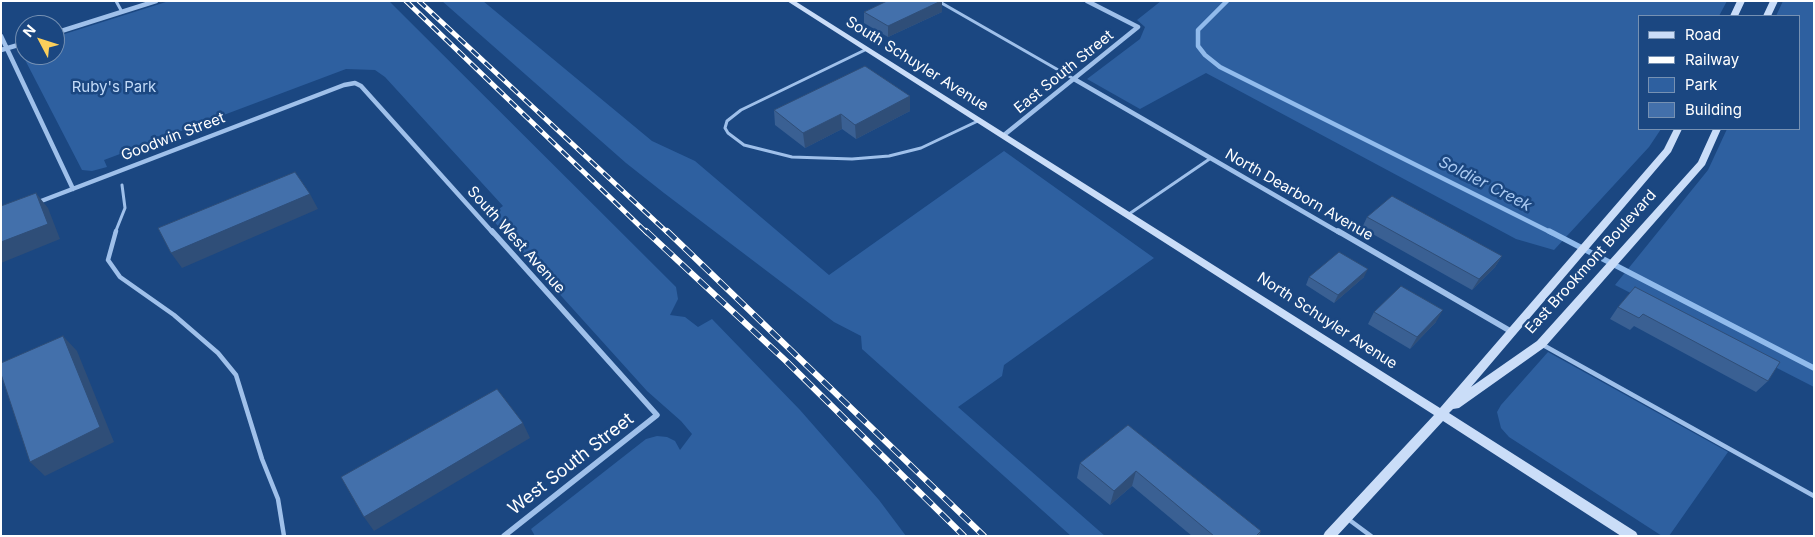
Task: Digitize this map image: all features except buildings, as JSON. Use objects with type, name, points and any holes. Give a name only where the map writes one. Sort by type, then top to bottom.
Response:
[{"type":"main road","name":"South Schuyler Avenue","points":[[790,1],[1004,135]]},
{"type":"main road","points":[[1734,15],[1741,1]]},
{"type":"main road","points":[[1767,15],[1774,1]]},
{"type":"main road","name":"East Brookmont Boulevard","points":[[1329,536],[1442,414],[1668,150],[1678,130]]},
{"type":"main road","name":"East Brookmont Boulevard","points":[[1442,414],[1541,344],[1702,163],[1717,130]]},
{"type":"main road","name":"North Schuyler Avenue","points":[[1004,135],[1632,536]]},
{"type":"street","points":[[65,30],[156,1]]},
{"type":"street","name":"East South Street","points":[[1004,135],[1138,27],[1087,1]]},
{"type":"street","points":[[1,36],[72,189]]},
{"type":"street","points":[[1,50],[15,45]]},
{"type":"street","name":"North Dearborn Avenue","points":[[1074,78],[1512,332]]},
{"type":"street","name":"Goodwin Street","points":[[28,206],[344,84],[355,83]]},
{"type":"street","name":"South West Avenue","points":[[355,83],[361,86],[657,415]]},
{"type":"street","name":"West South Street","points":[[504,536],[657,415]]},
{"type":"lane","points":[[116,1],[122,12]]},
{"type":"lane","points":[[938,1],[1074,78]]},
{"type":"lane","points":[[867,49],[741,110],[728,121],[725,128],[728,134],[744,145],[792,157],[817,159],[889,156],[920,148],[980,120]]},
{"type":"lane","points":[[1129,214],[1211,158]]},
{"type":"lane","points":[[122,185],[125,208],[111,244],[108,260],[120,277],[174,315],[218,353],[236,375],[262,459],[278,499],[284,536]]},
{"type":"lane","points":[[1541,344],[1814,496]]},
{"type":"lane","points":[[1346,518],[1371,536]]},
{"type":"green space","name":"Ruby's Park","points":[[169,1],[389,1],[676,287],[678,299],[670,315],[685,317],[698,327],[712,319],[800,410],[879,500],[906,536],[535,536],[531,529],[646,439],[657,436],[667,437],[675,441],[680,450],[692,434],[681,421],[647,391],[489,216],[503,206],[385,77],[375,70],[346,69],[104,160],[107,167],[92,171],[82,170],[28,65],[65,65],[65,34]]},
{"type":"green space","points":[[442,1],[483,1],[652,141],[695,161],[829,275],[1004,151],[1154,258],[1004,365],[1002,376],[958,407],[1105,536],[1071,536],[862,349],[861,336],[834,322],[626,163]]},
{"type":"green space","points":[[1161,1],[1727,1],[1720,15],[1638,15],[1638,130],[1660,130],[1649,147],[1554,250],[1516,239],[1206,73],[1140,109],[1087,79],[1140,39],[1145,27],[1137,20]]},
{"type":"green space","points":[[1783,1],[1814,1],[1814,387],[1615,285],[1708,170],[1727,130],[1800,130],[1800,15],[1776,15]]},
{"type":"green space","points":[[1548,352],[1728,452],[1669,536],[1662,536],[1509,437],[1501,428],[1497,412],[1501,405]]},
{"type":"waterway","name":"Soldier Creek","points":[[1227,1],[1198,30],[1198,46],[1205,55],[1220,67],[1552,233]]},
{"type":"waterway","name":"Soldier Creek","points":[[1549,231],[1814,368]]},
{"type":"railway","points":[[406,1],[647,233]]},
{"type":"railway","points":[[419,1],[668,233]]},
{"type":"railway","points":[[646,231],[786,361],[964,536]]},
{"type":"railway","points":[[667,231],[984,536]]}]
